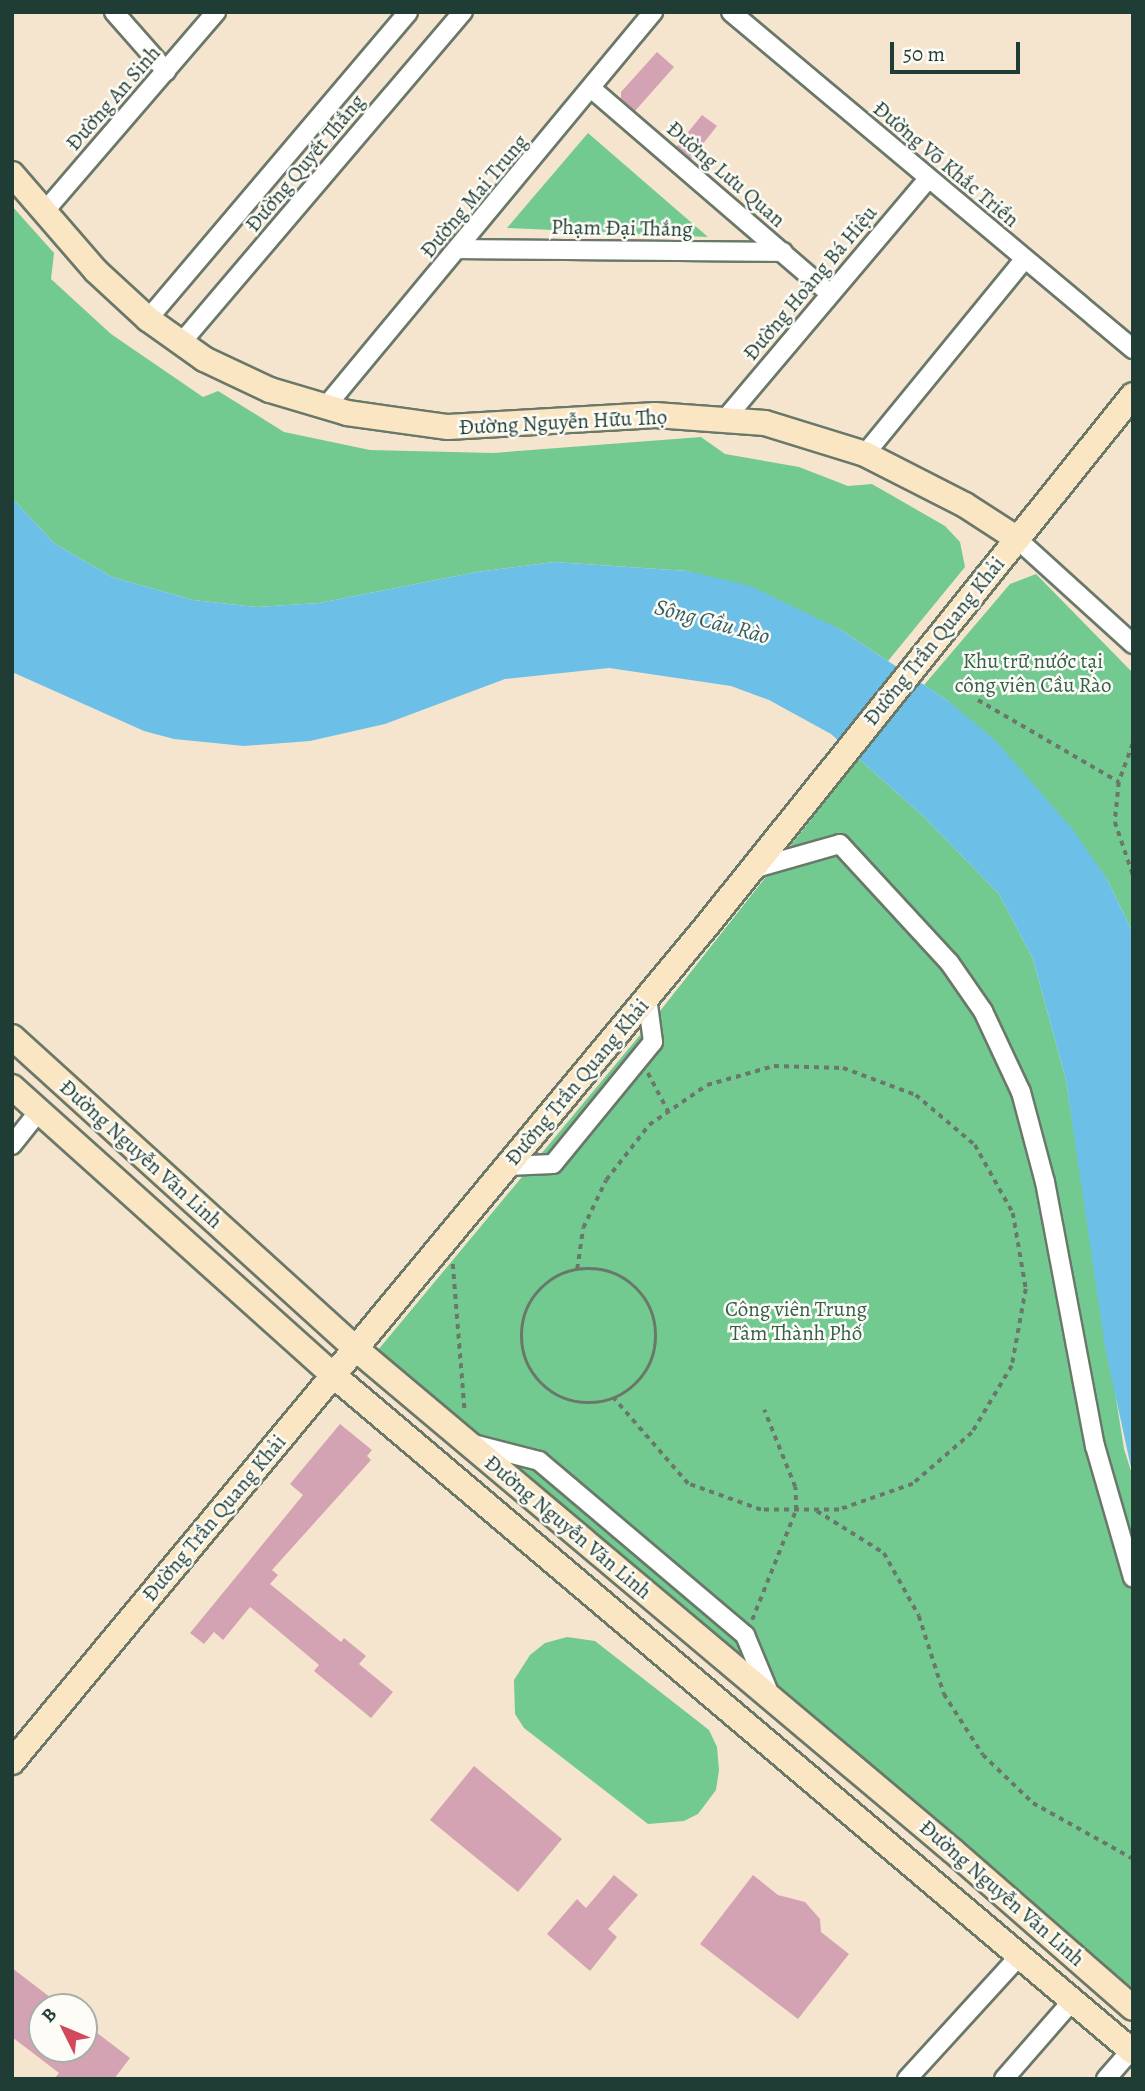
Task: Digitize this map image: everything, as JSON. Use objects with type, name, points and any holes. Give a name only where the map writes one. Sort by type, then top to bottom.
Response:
[{"type":"street","points":[[114,12],[166,71]]},
{"type":"street","name":"Đường An Sinh","points":[[44,212],[216,12]]},
{"type":"street","name":"Đường Quyết Thắng","points":[[148,319],[408,12]]},
{"type":"street","name":"Đường Quyết Thắng","points":[[181,343],[463,12]]},
{"type":"street","name":"Đường Mai Trung","points":[[327,405],[461,249],[653,12]]},
{"type":"street","name":"Đường Võ Khắc Triển","points":[[731,12],[1133,349]]},
{"type":"street","name":"Đường Lưu Quan","points":[[592,89],[830,294]]},
{"type":"street","name":"Đường Nguyễn Hữu Thọ","points":[[12,174],[96,271],[148,319],[204,359],[270,390],[346,412],[448,427],[655,415],[726,418],[765,423],[865,454],[965,505],[1016,538],[1133,644]]},
{"type":"street","name":"Đường Hoàng Bá Hiệu","points":[[726,418],[929,178]]},
{"type":"street","name":"Phạm Đại Thắng","points":[[461,249],[783,253]]},
{"type":"street","points":[[865,454],[1024,260]]},
{"type":"street","name":"Đường Trần Quang Khải","points":[[12,1762],[752,869],[1133,395]]},
{"type":"street","points":[[752,869],[840,844],[949,962],[983,1010],[1021,1092],[1045,1182],[1095,1446],[1133,1578]]},
{"type":"street","points":[[507,1166],[553,1164],[653,1042],[647,997]]},
{"type":"street","name":"Đường Nguyễn Văn Linh","points":[[12,1037],[355,1348],[771,1698],[1133,2008]]},
{"type":"street","name":"Đường Nguyễn Văn Linh","points":[[12,1087],[333,1375],[1021,1954],[1132,2051]]},
{"type":"street","points":[[12,1145],[39,1111]]},
{"type":"street","points":[[468,1443],[539,1461],[745,1635],[771,1698]]},
{"type":"street","points":[[907,2079],[1021,1954]]},
{"type":"street","points":[[1004,2079],[1073,2000]]},
{"type":"street","points":[[1106,2079],[1132,2051]]},
{"type":"path","points":[[978,700],[1119,782]]},
{"type":"path","points":[[1133,744],[1119,782],[1115,822],[1133,874]]},
{"type":"path","points":[[640,1058],[668,1111]]},
{"type":"path","points":[[577,1269],[583,1228],[606,1180],[649,1125],[707,1085],[774,1066],[843,1068],[916,1095],[975,1145],[1013,1213],[1026,1289],[1012,1366],[972,1433],[912,1483],[839,1510],[761,1510],[688,1484],[614,1399]]},
{"type":"path","points":[[450,1234],[468,1443]]},
{"type":"path","points":[[577,1269],[618,1274],[649,1303],[656,1323],[656,1346],[649,1368],[634,1387],[614,1399],[592,1404],[568,1401],[548,1390],[532,1373],[523,1352],[522,1329],[528,1308],[556,1277],[577,1269]]},
{"type":"path","points":[[745,1635],[778,1564],[796,1510],[795,1487],[764,1410]]},
{"type":"path","points":[[815,1510],[884,1553],[919,1616],[944,1694],[983,1755],[1033,1803],[1133,1859]]},
{"type":"green space","points":[[588,133],[708,237],[507,228]]},
{"type":"green space","points":[[12,206],[54,253],[51,279],[111,334],[203,397],[218,391],[284,432],[370,450],[493,453],[701,437],[725,454],[799,467],[848,486],[872,484],[945,526],[960,542],[965,567],[888,661],[838,628],[688,571],[554,562],[477,572],[319,603],[257,607],[193,600],[112,577],[55,544],[12,498]]},
{"type":"green space","name":"Khu trữ nước tại công viên Cầu Rào","points":[[1036,574],[1133,673],[1133,933],[1107,879],[947,700],[924,685],[1010,584]]},
{"type":"green space","name":"Công viên Trung Tâm Thành Phố","points":[[859,759],[924,817],[999,894],[1033,959],[1066,1080],[1124,1449],[1133,1477],[1133,2014],[373,1356],[660,1011]]},
{"type":"green space","points":[[567,1637],[595,1641],[709,1730],[717,1747],[719,1770],[716,1790],[698,1814],[684,1821],[648,1824],[524,1728],[515,1714],[514,1680],[530,1655],[545,1643]]},
{"type":"water","name":"Sông Cầu Rào","points":[[12,498],[55,544],[112,577],[193,600],[257,607],[319,603],[477,572],[554,562],[688,571],[750,586],[838,628],[947,700],[996,741],[1073,830],[1107,879],[1133,933],[1133,1477],[1105,1347],[1066,1080],[1033,959],[999,894],[924,817],[831,734],[769,700],[731,686],[609,668],[505,679],[385,724],[310,741],[244,746],[174,739],[144,731],[12,672]]},
{"type":"building","points":[[657,52],[674,67],[635,111],[621,99],[621,92]]},
{"type":"building","points":[[702,115],[717,126],[691,159],[676,147]]},
{"type":"building","points":[[340,1424],[372,1450],[367,1456],[371,1460],[272,1570],[278,1575],[270,1584],[341,1642],[344,1638],[366,1656],[359,1664],[393,1692],[371,1718],[314,1671],[319,1665],[250,1607],[223,1640],[214,1632],[204,1644],[190,1633],[303,1495],[290,1484]]},
{"type":"building","points":[[474,1766],[562,1839],[518,1892],[430,1820]]},
{"type":"building","points":[[614,1875],[638,1895],[608,1929],[617,1937],[590,1971],[547,1934],[577,1899],[586,1908]]},
{"type":"building","points":[[753,1875],[778,1895],[805,1902],[820,1919],[821,1932],[849,1954],[798,2019],[700,1944]]},
{"type":"building","points":[[12,1968],[45,1993],[28,1993],[28,2049],[12,2037]]},
{"type":"building","points":[[98,2034],[130,2058],[114,2079],[54,2079],[59,2073],[46,2063],[98,2063]]}]
